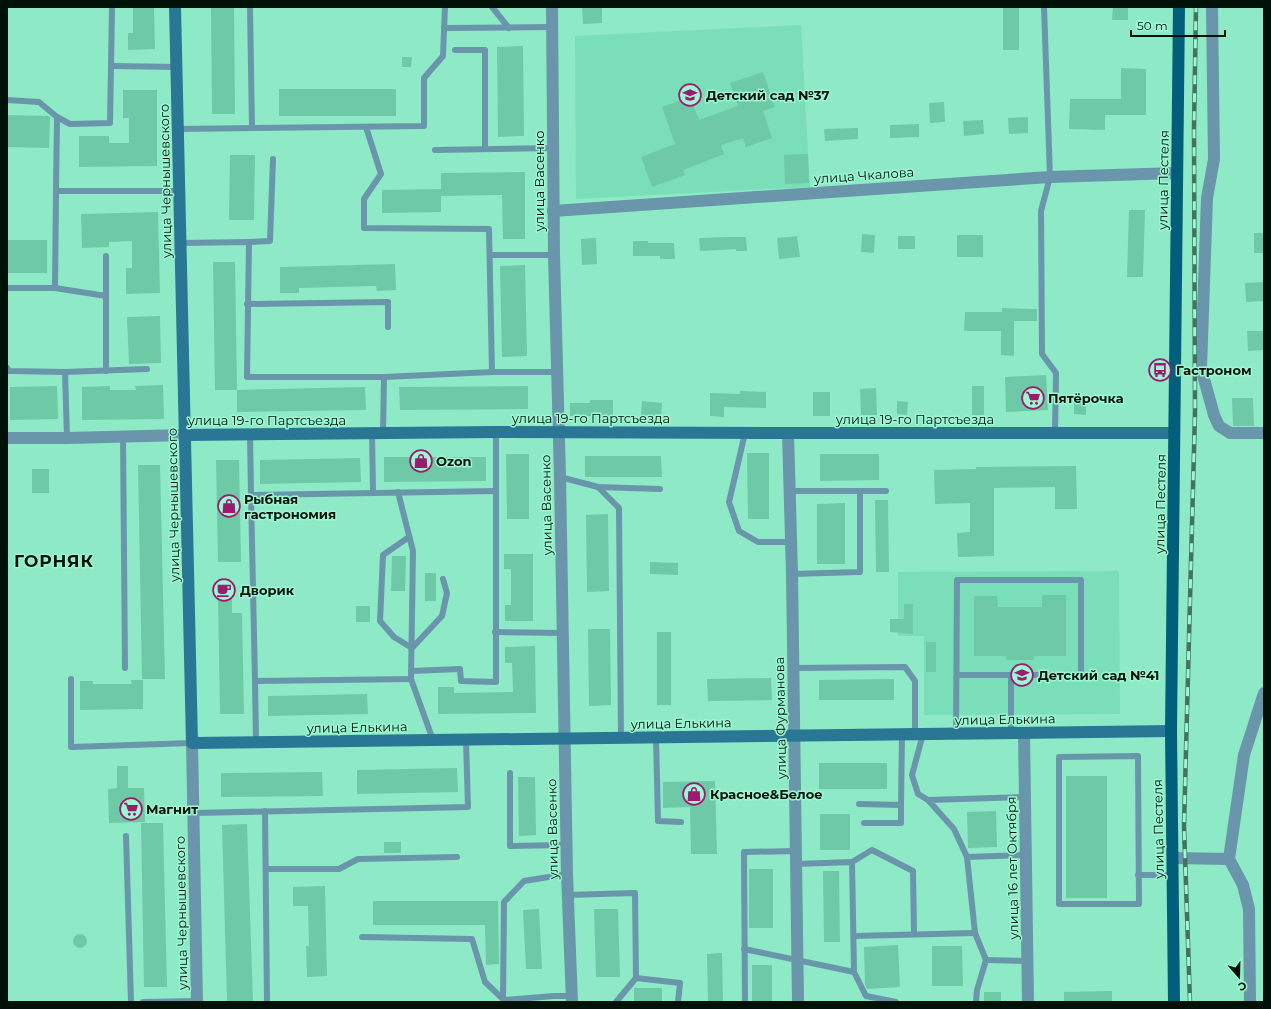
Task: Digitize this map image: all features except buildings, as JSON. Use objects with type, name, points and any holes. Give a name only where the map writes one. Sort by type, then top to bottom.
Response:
[{"type":"main road","name":"улица Пестеля","points":[[1174,1002],[1171,731],[1178,7]]},
{"type":"street","name":"улица Чернышевского","points":[[175,7],[197,1001]]},
{"type":"street","name":"улица Васенко","points":[[552,7],[553,211],[558,372],[567,895],[572,999]]},
{"type":"street","points":[[1212,7],[1214,159],[1207,198],[1201,368],[1214,414],[1220,426],[1230,433],[1264,433]]},
{"type":"street","name":"улица Чкалова","points":[[553,211],[1050,176],[1177,173]]},
{"type":"street","name":"улица 19-го Партсъезда","points":[[7,438],[496,432],[1174,433]]},
{"type":"street","name":"улица Фурманова","points":[[788,433],[792,574],[793,736],[798,1002]]},
{"type":"street","points":[[1250,1002],[1249,908],[1243,885],[1228,859],[1244,755],[1264,693]]},
{"type":"street","name":"улица Елькина","points":[[192,743],[1171,731]]},
{"type":"street","name":"улица 16 лет Октября","points":[[1024,733],[1028,1002]]},
{"type":"street","points":[[1173,858],[1228,859]]},
{"type":"lane","points":[[7,100],[39,102],[57,117],[70,124],[110,123],[112,7]]},
{"type":"lane","points":[[250,7],[252,128]]},
{"type":"lane","points":[[178,129],[424,126],[424,78],[443,56],[445,7]]},
{"type":"lane","points":[[492,7],[509,28]]},
{"type":"lane","points":[[1044,7],[1050,176],[1041,211],[1042,354],[1056,373],[1055,432]]},
{"type":"lane","points":[[444,28],[552,27]]},
{"type":"lane","points":[[455,50],[485,50],[485,149]]},
{"type":"lane","points":[[112,66],[177,67]]},
{"type":"lane","points":[[55,288],[57,117]]},
{"type":"lane","points":[[366,127],[381,174],[364,199],[364,228],[490,229],[492,372]]},
{"type":"lane","points":[[435,150],[553,148]]},
{"type":"lane","points":[[181,243],[270,242],[273,159]]},
{"type":"lane","points":[[56,191],[180,192]]},
{"type":"lane","points":[[249,242],[247,376],[384,377],[492,372],[558,372]]},
{"type":"lane","points":[[490,255],[554,255]]},
{"type":"lane","points":[[106,256],[106,371]]},
{"type":"lane","points":[[7,288],[55,288],[106,296]]},
{"type":"lane","points":[[247,304],[388,302],[388,327]]},
{"type":"lane","points":[[7,368],[9,370],[65,372],[147,369]]},
{"type":"lane","points":[[65,372],[67,438]]},
{"type":"lane","points":[[373,492],[384,377]]},
{"type":"lane","points":[[412,671],[460,669],[461,681],[496,682],[496,432]]},
{"type":"lane","points":[[745,433],[729,502],[739,531],[758,542],[791,542]]},
{"type":"lane","points":[[250,434],[256,742]]},
{"type":"lane","points":[[123,436],[125,668]]},
{"type":"lane","points":[[560,477],[598,487],[660,489]]},
{"type":"lane","points":[[598,487],[619,508],[621,738]]},
{"type":"lane","points":[[251,494],[496,491]]},
{"type":"lane","points":[[789,491],[886,491]]},
{"type":"lane","points":[[792,574],[860,572],[860,491]]},
{"type":"lane","points":[[398,492],[413,551],[411,679],[433,740]]},
{"type":"lane","points":[[409,537],[384,555],[380,621],[394,637],[412,648]]},
{"type":"lane","points":[[412,648],[442,616],[447,593],[443,579]]},
{"type":"lane","points":[[956,734],[957,580],[1081,580],[1081,675],[957,675]]},
{"type":"lane","points":[[496,632],[563,633]]},
{"type":"lane","points":[[793,668],[905,667],[915,680],[919,734],[912,775],[918,794],[928,800],[954,829],[967,857],[975,933],[986,960],[977,990],[976,1002]]},
{"type":"lane","points":[[1011,675],[1011,733]]},
{"type":"lane","points":[[71,679],[71,747],[192,743]]},
{"type":"lane","points":[[255,681],[411,679]]},
{"type":"lane","points":[[864,823],[901,823],[902,734]]},
{"type":"lane","points":[[656,737],[658,821],[681,822]]},
{"type":"lane","points":[[193,813],[468,807],[466,740]]},
{"type":"lane","points":[[1059,756],[1138,756],[1138,875],[1138,904],[1059,904],[1059,756]]},
{"type":"lane","points":[[510,773],[510,846],[566,845]]},
{"type":"lane","points":[[928,800],[1025,797]]},
{"type":"lane","points":[[859,804],[901,805]]},
{"type":"lane","points":[[265,811],[267,1002]]},
{"type":"lane","points":[[126,836],[131,1002]]},
{"type":"lane","points":[[796,864],[852,862],[872,850],[912,871],[914,934]]},
{"type":"lane","points":[[746,1002],[744,949],[744,852],[796,851]]},
{"type":"lane","points":[[967,857],[1026,855]]},
{"type":"lane","points":[[266,869],[339,868],[358,859],[457,857]]},
{"type":"lane","points":[[852,862],[854,972],[866,996],[896,1002]]},
{"type":"lane","points":[[503,1001],[504,902],[524,881],[567,874]]},
{"type":"lane","points":[[1138,875],[1173,875]]},
{"type":"lane","points":[[567,895],[635,893],[636,978],[616,1002]]},
{"type":"lane","points":[[854,936],[975,933]]},
{"type":"lane","points":[[362,937],[472,939],[485,982],[503,1001]]},
{"type":"lane","points":[[744,949],[854,972]]},
{"type":"lane","points":[[986,960],[1027,961]]},
{"type":"lane","points":[[636,978],[680,983],[678,1002]]},
{"type":"lane","points":[[503,1001],[546,997],[572,999]]},
{"type":"lane","points":[[541,1002],[546,997]]},
{"type":"lane","points":[[143,1002],[197,1001]]},
{"type":"shaded area","name":"Детский сад №37","points":[[801,25],[810,187],[576,199],[575,36]]},
{"type":"shaded area","name":"Детский сад №41","points":[[1119,571],[1120,714],[924,715],[924,636],[898,636],[898,572]]},
{"type":"railway","points":[[1190,1002],[1184,826],[1195,412],[1194,127],[1196,7]]},
{"type":"place","name":"Детский сад №37","points":[[690,95]]},
{"type":"place","name":"Гастроном","points":[[1160,370]]},
{"type":"place","name":"Пятёрочка","points":[[1033,398]]},
{"type":"place","name":"Ozon","points":[[421,461]]},
{"type":"place","name":"Рыбная гастрономия","points":[[229,506]]},
{"type":"place","name":"Дворик","points":[[224,590]]},
{"type":"place","name":"Детский сад №41","points":[[1022,675]]},
{"type":"place","name":"Красное&Белое","points":[[694,794]]},
{"type":"place","name":"Магнит","points":[[131,809]]},
{"type":"district","name":"ГОРНЯК","points":[[54,561]]}]
